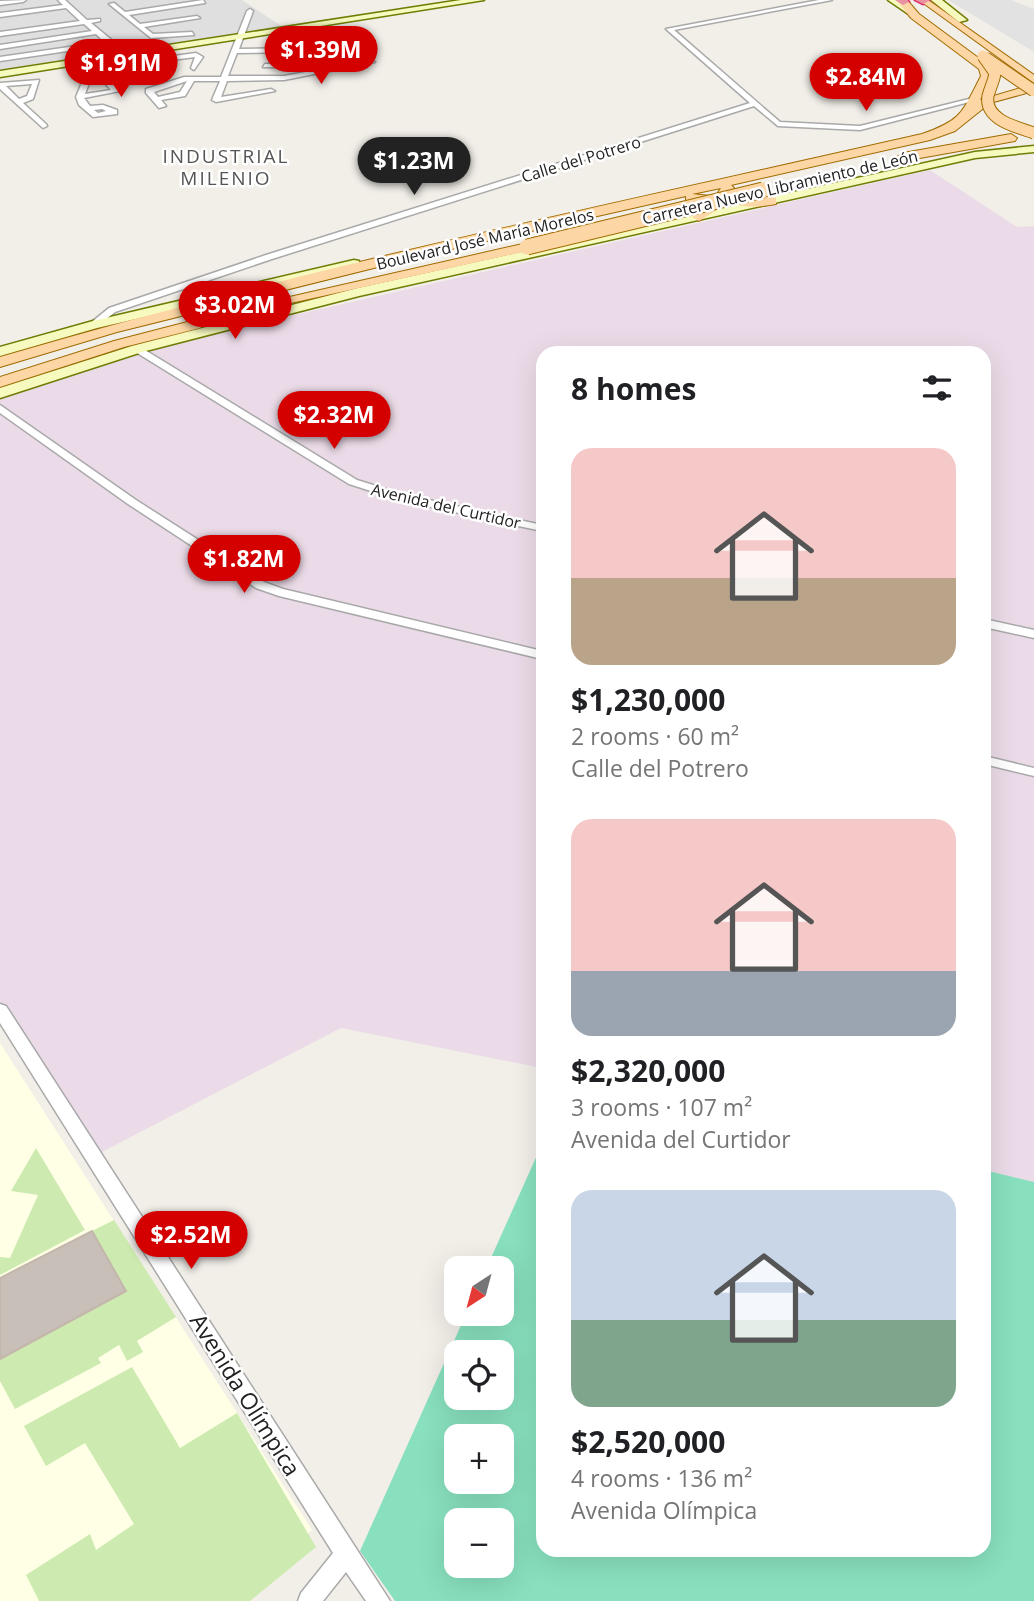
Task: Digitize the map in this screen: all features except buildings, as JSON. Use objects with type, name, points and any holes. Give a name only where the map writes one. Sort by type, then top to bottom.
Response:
[{"type":"main road","points":[[928,2],[962,25],[1034,86]]},
{"type":"main road","points":[[928,2],[1034,73]]},
{"type":"main road","points":[[902,3],[946,31],[1011,82],[1034,86]]},
{"type":"main road","points":[[902,3],[977,55],[995,73],[988,101],[992,110],[1011,125],[1034,132]]},
{"type":"main road","points":[[962,25],[976,29],[1019,54]]},
{"type":"main road","points":[[1001,51],[1034,66]]},
{"type":"main road","points":[[967,115],[987,76],[977,55]]},
{"type":"main road","name":"Boulevard José María Morelos","points":[[0,362],[112,329],[408,255],[926,137],[951,128],[986,101],[1034,86]]},
{"type":"main road","name":"Carretera Nuevo Libramiento de León","points":[[527,247],[899,158],[985,144],[1034,132]]},
{"type":"main road","points":[[735,182],[726,190],[724,194],[727,197],[744,202],[771,201]]},
{"type":"main road","points":[[654,200],[697,198],[709,201],[714,209],[699,217]]},
{"type":"main road","name":"Boulevard José María Morelos","points":[[0,382],[119,344],[527,247]]},
{"type":"main road","points":[[317,295],[358,292]]},
{"type":"main road","points":[[256,317],[279,304]]},
{"type":"street","points":[[0,3],[23,0]]},
{"type":"street","points":[[61,0],[122,55],[141,62],[198,60],[194,68]]},
{"type":"street","points":[[237,45],[477,0]]},
{"type":"street","points":[[829,0],[669,29],[778,124],[845,129],[869,127],[973,100]]},
{"type":"street","points":[[119,1],[112,4],[154,37],[284,48],[357,49]]},
{"type":"street","points":[[124,14],[204,1]]},
{"type":"street","points":[[141,62],[184,40],[204,1]]},
{"type":"street","points":[[0,15],[67,6]]},
{"type":"street","points":[[250,10],[216,100],[284,78],[372,62]]},
{"type":"street","points":[[139,26],[197,18]]},
{"type":"street","points":[[0,34],[98,20]]},
{"type":"street","points":[[0,47],[97,32]]},
{"type":"street","points":[[1,59],[109,43]]},
{"type":"street","points":[[1,80],[14,72],[72,62],[94,65],[122,55]]},
{"type":"street","points":[[1,59],[14,72]]},
{"type":"street","points":[[72,62],[87,75],[103,78]]},
{"type":"street","points":[[141,62],[168,84]]},
{"type":"street","points":[[80,97],[87,75],[94,65]]},
{"type":"street","points":[[80,97],[116,91],[94,65]]},
{"type":"street","points":[[355,65],[365,72]]},
{"type":"street","points":[[265,66],[330,68]]},
{"type":"street","points":[[284,78],[288,66]]},
{"type":"street","points":[[192,79],[182,94],[159,102],[149,91],[192,79],[262,84]]},
{"type":"street","points":[[1,80],[37,81],[30,97],[21,101],[14,100],[1,80]]},
{"type":"street","points":[[80,97],[88,108]]},
{"type":"street","points":[[21,101],[43,126]]},
{"type":"street","name":"Calle del Potrero","points":[[93,325],[112,310],[269,257],[754,104]]},
{"type":"street","points":[[0,393],[137,349],[358,292],[985,153],[1034,149]]},
{"type":"street","points":[[0,352],[93,325],[349,265],[408,255]]},
{"type":"street","name":"Avenida del Curtidor","points":[[137,349],[354,482],[399,497],[536,527]]},
{"type":"street","points":[[0,408],[132,502],[260,585],[279,592],[536,654]]},
{"type":"street","points":[[991,625],[1034,634]]},
{"type":"street","points":[[991,763],[1034,772]]},
{"type":"street","name":"Avenida Olímpica","points":[[0,1010],[346,1555],[379,1601]]},
{"type":"street","points":[[309,1601],[346,1555]]},
{"type":"shaded area","points":[[0,0],[242,0],[289,31],[0,77]]},
{"type":"shaded area","points":[[948,0],[1011,0],[1034,9],[1034,52]]},
{"type":"shaded area","points":[[930,170],[1017,227],[1034,226],[1034,1189],[991,1178],[991,346],[536,346],[536,1067],[341,1028],[100,1153],[0,1002],[0,395],[137,351]]},
{"type":"shaded area","points":[[0,1043],[312,1530],[228,1601],[0,1601]]},
{"type":"green space","points":[[36,1148],[85,1230],[0,1275],[0,1257],[10,1258],[38,1195],[11,1191]]},
{"type":"green space","points":[[536,1157],[536,1557],[991,1557],[991,1172],[1034,1182],[1034,1601],[395,1601],[360,1551],[444,1363],[444,1410],[514,1410],[514,1340],[454,1340],[461,1326],[514,1326],[514,1256],[492,1256]]},
{"type":"green space","points":[[114,1220],[176,1317],[137,1341],[143,1352],[127,1361],[119,1345],[98,1358],[101,1363],[15,1409],[0,1381],[0,1359],[126,1291],[92,1231]]},
{"type":"green space","points":[[132,1367],[180,1448],[237,1413],[316,1547],[250,1601],[39,1601],[26,1575],[90,1534],[96,1550],[134,1524],[85,1443],[46,1466],[24,1426]]},
{"type":"district","name":"INDUSTRIAL MILENIO","points":[[226,167]]}]
